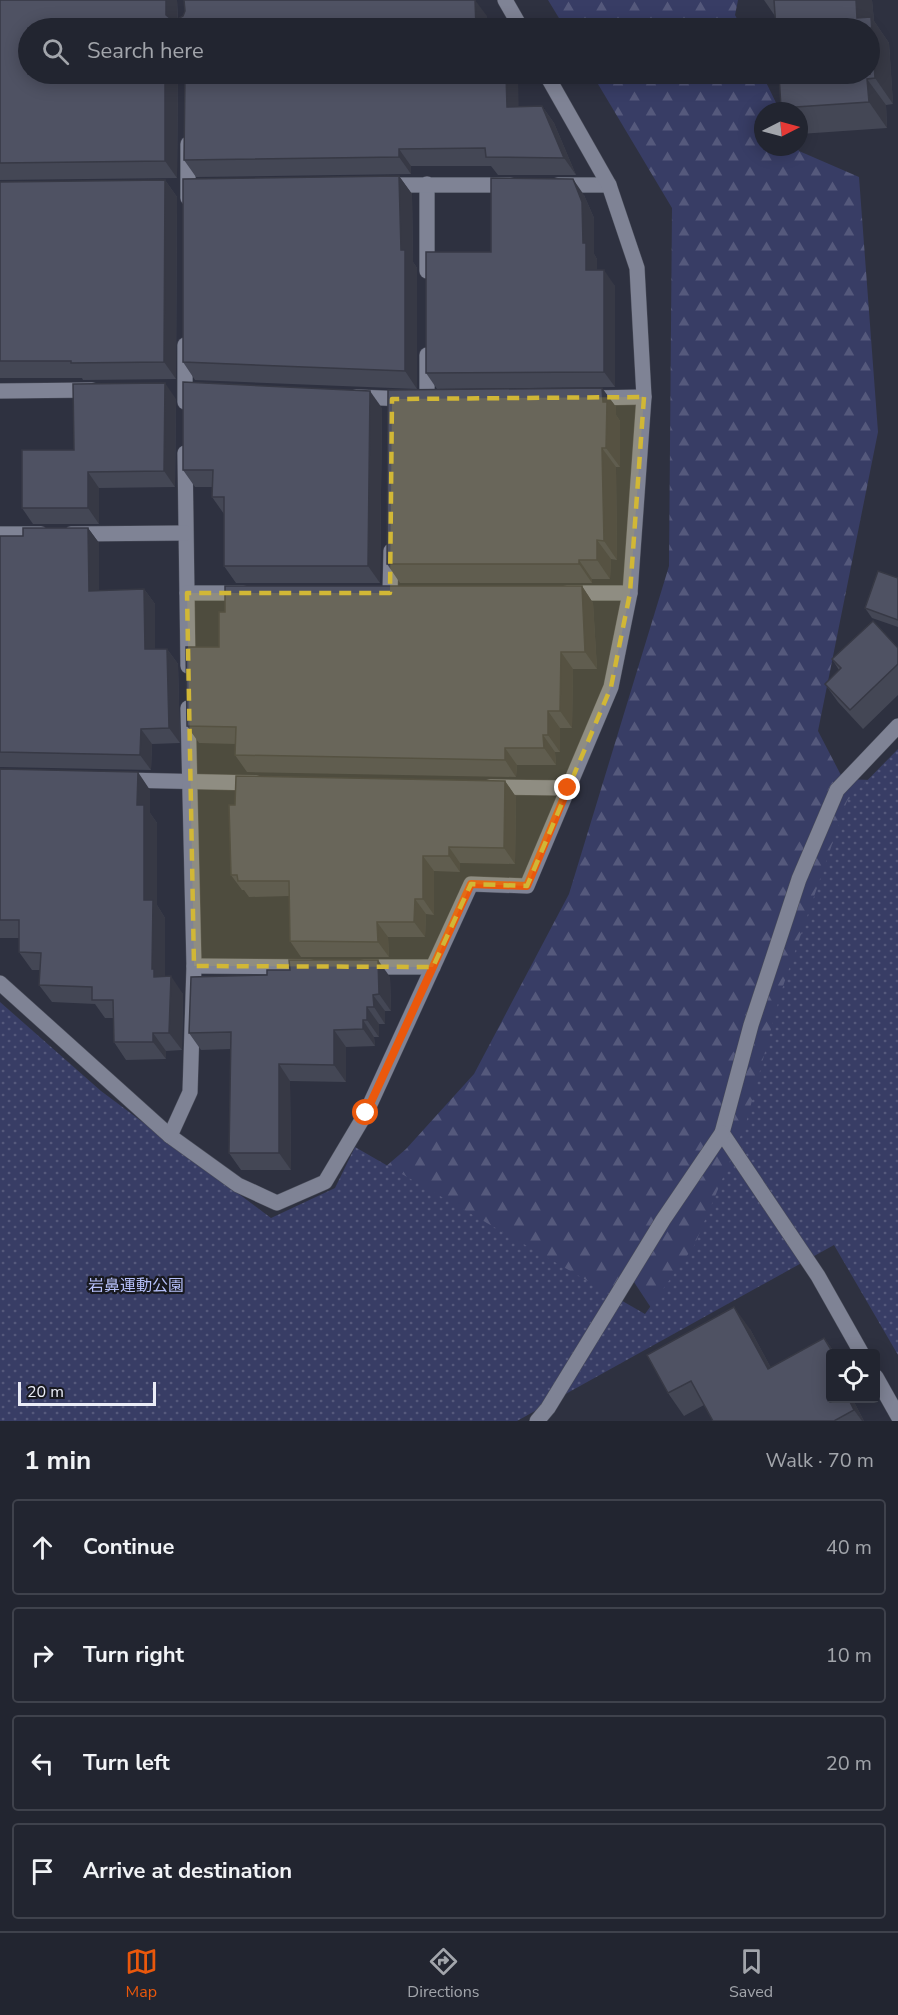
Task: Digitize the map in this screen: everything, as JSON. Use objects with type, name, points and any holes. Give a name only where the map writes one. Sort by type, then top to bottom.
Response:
[{"type":"street","points":[[505,0],[515,18]]},
{"type":"street","points":[[0,983],[170,1136],[238,1185],[277,1203],[326,1182],[366,1113],[471,884],[527,886],[611,687],[630,593],[644,397],[637,268],[609,185],[552,84]]},
{"type":"street","points":[[187,212],[188,131]]},
{"type":"street","points":[[427,184],[427,291]]},
{"type":"street","points":[[367,185],[609,185]]},
{"type":"street","points":[[170,1136],[190,1092],[194,966],[185,533],[186,330]]},
{"type":"street","points":[[346,397],[392,405],[433,399],[427,339]]},
{"type":"street","points":[[0,391],[104,390]]},
{"type":"street","points":[[576,398],[644,397]]},
{"type":"street","points":[[0,534],[185,533]]},
{"type":"street","points":[[390,593],[391,536]]},
{"type":"street","points":[[187,593],[259,593]]},
{"type":"street","points":[[546,593],[630,593]]},
{"type":"street","points":[[537,1421],[548,1408],[663,1220],[722,1133],[751,1025],[799,879],[837,790],[898,726]]},
{"type":"street","points":[[106,780],[272,783]]},
{"type":"street","points":[[473,786],[568,788]]},
{"type":"street","points":[[194,966],[325,967]]},
{"type":"street","points":[[349,967],[433,968]]},
{"type":"street","points":[[722,1133],[818,1276],[860,1349]]},
{"type":"street","points":[[880,1384],[898,1416]]},
{"type":"highlighted area","points":[[644,397],[630,593],[611,687],[527,886],[471,884],[433,967],[194,966],[187,593],[390,593],[392,399]]},
{"type":"green space","points":[[548,0],[738,0],[735,15],[737,18],[559,18]]},
{"type":"green space","points":[[598,84],[767,84],[776,102],[754,102],[754,156],[808,155],[859,177],[878,432],[818,731],[843,779],[898,781],[663,1326],[632,1279],[562,1372],[3,1421],[340,1206],[406,1149],[474,1074],[569,894],[669,566],[672,208]]},
{"type":"green space","name":"岩鼻運動公園","points":[[898,749],[898,1355],[834,1245],[517,1421],[0,1421],[0,1002],[101,1091],[271,1218],[335,1188],[355,1147],[645,1314],[694,1246],[746,1123],[781,992],[847,801]]},
{"type":"building","points":[[0,0],[166,0],[166,15],[170,18],[18,18],[18,84],[165,84],[165,161],[0,163]]},
{"type":"building","points":[[184,0],[475,0],[476,18],[180,18],[185,11]]},
{"type":"building","points":[[774,0],[856,0],[857,18],[775,18]]},
{"type":"building","points":[[185,84],[506,84],[507,107],[542,106],[564,158],[486,157],[485,148],[399,149],[399,157],[184,160]]},
{"type":"building","points":[[780,84],[867,84],[869,102],[808,106],[808,102],[781,102]]},
{"type":"building","points":[[399,176],[401,250],[405,250],[405,371],[183,362],[183,179]]},
{"type":"building","points":[[491,178],[573,179],[582,202],[586,270],[604,270],[604,372],[426,373],[426,252],[491,252]]},
{"type":"building","points":[[165,180],[164,362],[0,361],[0,182]]},
{"type":"building","points":[[183,382],[370,391],[368,566],[224,566],[224,497],[212,497],[213,470],[183,470]]},
{"type":"building","points":[[165,383],[164,471],[88,472],[88,508],[22,508],[22,450],[74,450],[73,384]]},
{"type":"building","points":[[602,388],[603,402],[607,402],[606,448],[602,448],[604,541],[597,540],[597,560],[579,560],[579,564],[387,564],[388,390]]},
{"type":"building","points":[[23,528],[88,528],[89,591],[144,589],[145,649],[167,649],[169,728],[141,729],[140,755],[0,752],[0,536],[23,536]]},
{"type":"building","points":[[878,571],[898,578],[898,620],[865,608]]},
{"type":"building","points":[[225,586],[582,586],[585,652],[561,652],[560,711],[548,711],[548,735],[543,735],[544,748],[505,748],[505,760],[235,755],[236,727],[187,726],[186,647],[219,647],[219,612],[225,612]]},
{"type":"building","points":[[873,621],[898,648],[898,664],[850,710],[825,684],[841,668],[832,659]]},
{"type":"building","points":[[0,769],[138,772],[137,805],[144,805],[144,900],[153,900],[152,969],[154,969],[154,977],[171,976],[169,1033],[153,1033],[153,1042],[114,1042],[113,1000],[92,1000],[92,987],[39,985],[41,953],[19,952],[19,920],[0,920]]},
{"type":"building","points":[[236,776],[505,781],[504,848],[449,847],[449,856],[423,856],[423,899],[415,899],[414,922],[377,922],[378,942],[290,941],[289,881],[238,881],[237,875],[231,875],[229,805],[235,805]]},
{"type":"building","points":[[289,960],[378,960],[379,994],[373,995],[374,1007],[367,1007],[367,1020],[363,1020],[363,1029],[334,1030],[334,1065],[279,1064],[279,1153],[229,1153],[231,1032],[189,1033],[191,977],[267,975],[267,970],[290,970]]},
{"type":"building","points":[[734,1307],[768,1369],[824,1338],[831,1349],[826,1349],[826,1403],[850,1403],[854,1410],[834,1421],[713,1421],[691,1381],[668,1393],[647,1355]]},
{"type":"route","points":[[366,1113],[471,884],[527,886],[568,788]]}]
